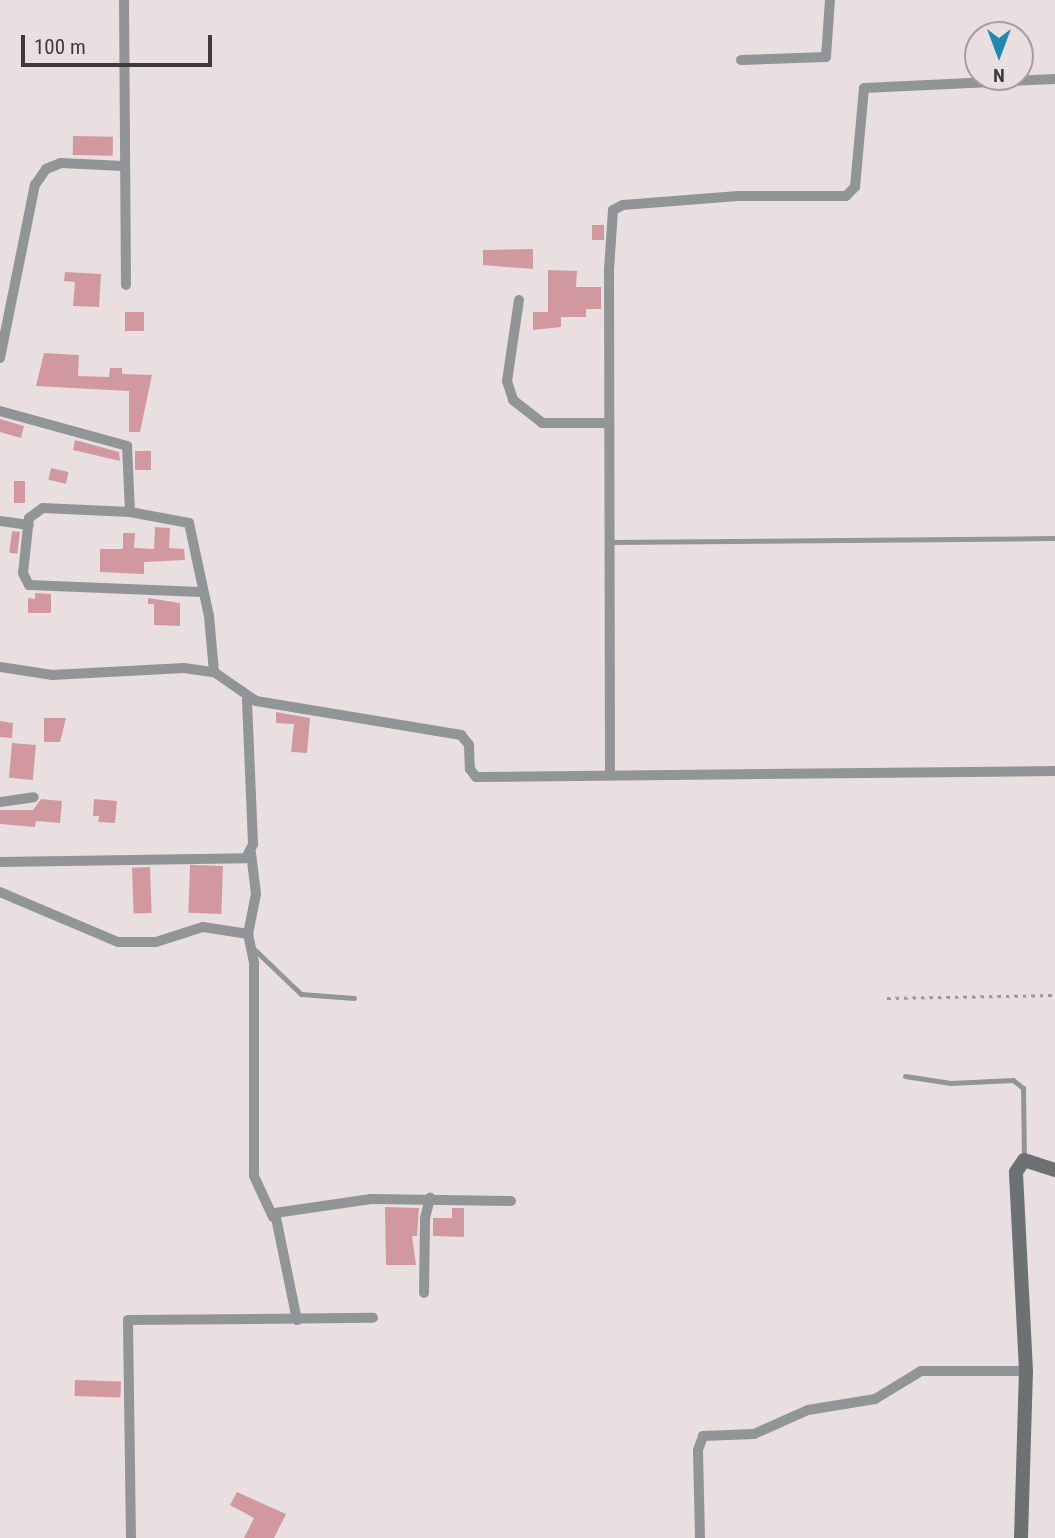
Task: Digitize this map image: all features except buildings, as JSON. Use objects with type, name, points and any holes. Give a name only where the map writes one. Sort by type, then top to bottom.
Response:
[{"type":"main road","points":[[1021,1538],[1026,1371],[1016,1171],[1024,1160],[1055,1170]]},
{"type":"street","points":[[124,0],[123,166],[126,285]]},
{"type":"street","points":[[741,60],[826,57],[830,0]]},
{"type":"street","points":[[610,774],[609,231],[616,207],[738,196],[846,196],[855,187],[864,88],[1055,79]]},
{"type":"street","points":[[0,358],[35,185],[46,169],[61,163],[123,166]]},
{"type":"street","points":[[519,300],[507,382],[513,400],[542,423],[609,423]]},
{"type":"street","points":[[0,411],[127,446],[130,512]]},
{"type":"street","points":[[201,592],[29,585],[23,573],[29,526],[35,511],[43,508],[130,512],[189,523],[194,531],[201,592],[209,616],[215,672]]},
{"type":"street","points":[[0,521],[29,526]]},
{"type":"street","points":[[0,667],[52,676],[184,668],[215,672],[247,699],[461,735],[469,745],[470,769],[476,777],[1055,771]]},
{"type":"street","points":[[247,699],[251,853],[256,901],[248,934],[251,946],[254,1176],[273,1217],[298,1320]]},
{"type":"street","points":[[0,802],[34,797]]},
{"type":"street","points":[[0,862],[240,860],[251,853]]},
{"type":"street","points":[[0,892],[118,942],[156,942],[203,927],[248,934]]},
{"type":"street","points":[[424,1293],[425,1218],[430,1198]]},
{"type":"street","points":[[273,1217],[279,1211],[371,1199],[511,1201]]},
{"type":"street","points":[[131,1538],[128,1320],[373,1318]]},
{"type":"street","points":[[700,1538],[698,1450],[703,1436],[754,1434],[808,1410],[875,1399],[921,1371],[1026,1371]]},
{"type":"lane","points":[[609,542],[1055,538]]},
{"type":"lane","points":[[251,946],[285,984],[301,994],[354,998]]},
{"type":"lane","points":[[905,1076],[950,1083],[1013,1080],[1023,1088],[1024,1160]]},
{"type":"path","points":[[887,998],[1055,995]]}]
